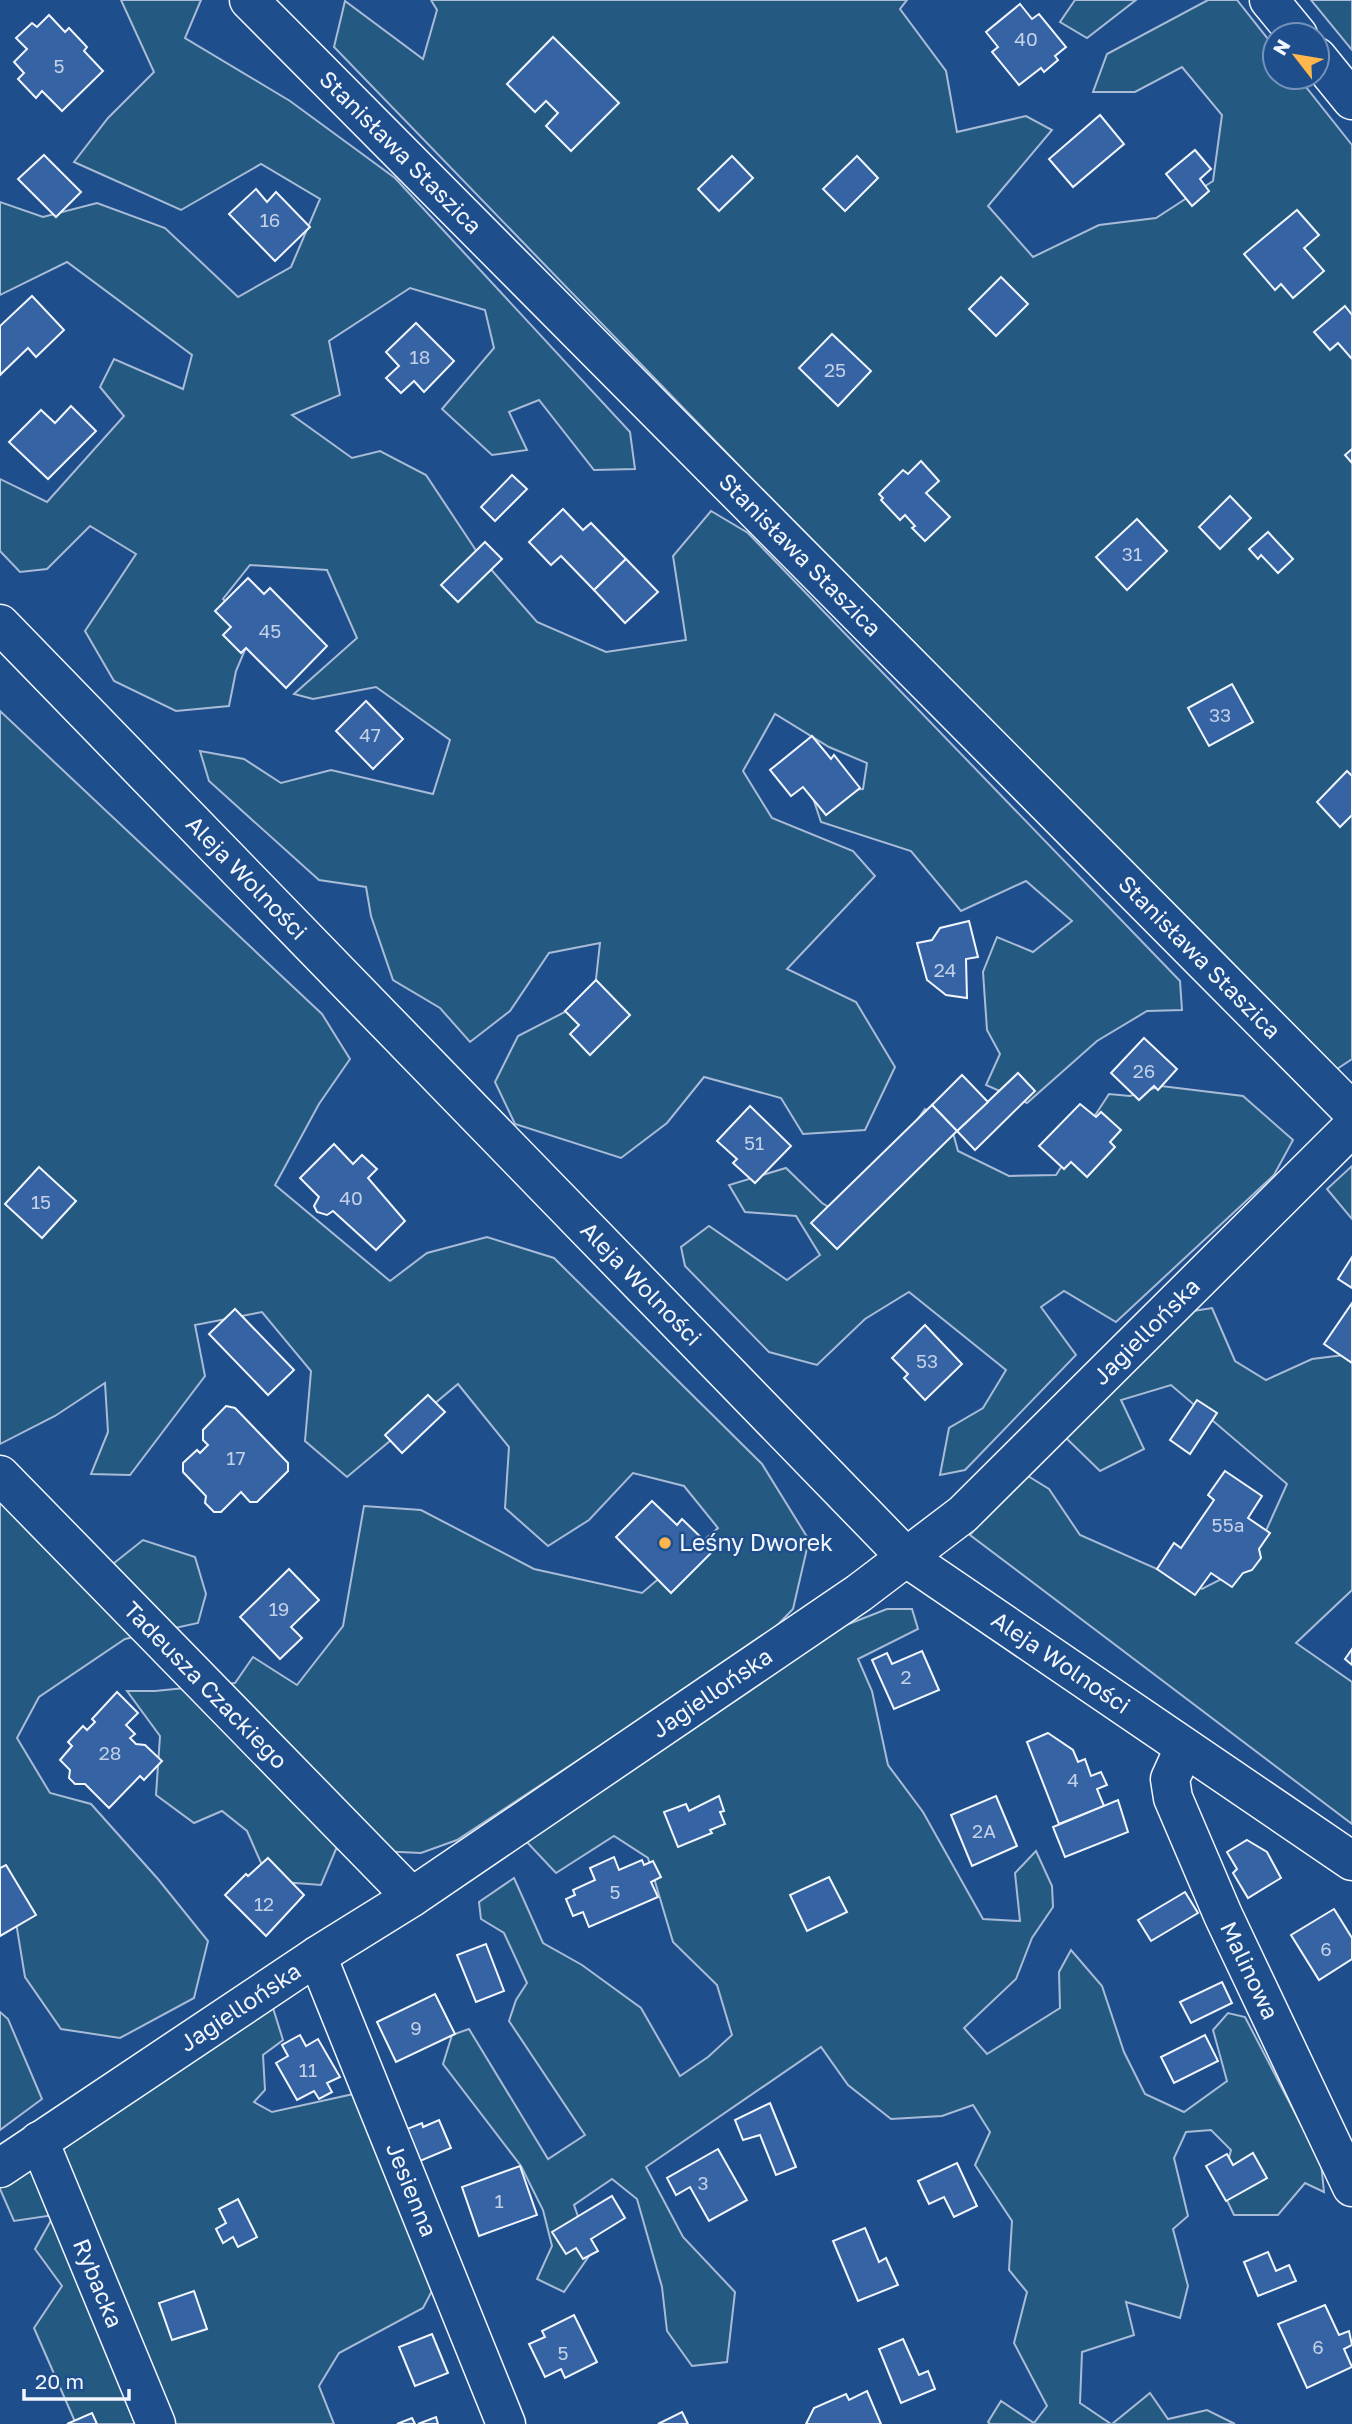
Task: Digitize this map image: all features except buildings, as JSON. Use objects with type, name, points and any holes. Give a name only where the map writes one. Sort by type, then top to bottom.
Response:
[{"type":"street","name":"Stanisława Staszica","points":[[249,0],[1352,1111]]},
{"type":"street","points":[[1269,0],[1286,21]]},
{"type":"street","points":[[1331,74],[1352,100]]},
{"type":"street","name":"Aleja Wolności","points":[[0,624],[907,1558],[1352,1861]]},
{"type":"street","name":"Jagiellońska","points":[[0,2168],[317,1956],[412,1897],[907,1558],[963,1514],[1352,1127]]},
{"type":"street","name":"Tadeusza Czackiego","points":[[0,1475],[412,1897]]},
{"type":"street","name":"Malinowa","points":[[1184,1748],[1170,1779],[1173,1798],[1223,1915],[1352,2187]]},
{"type":"street","name":"Jesienna","points":[[317,1956],[506,2424]]},
{"type":"street","name":"Rybacka","points":[[39,2141],[156,2424]]},
{"type":"shaded area","points":[[121,0],[201,0],[185,38],[290,101],[395,178],[630,432],[635,469],[594,470],[539,400],[509,412],[527,450],[492,455],[442,409],[494,348],[485,310],[410,288],[329,341],[340,395],[292,415],[352,458],[380,451],[426,475],[481,558],[537,622],[606,652],[686,640],[673,556],[711,511],[748,533],[1180,981],[1182,1010],[1147,1011],[1097,1041],[1027,1103],[986,1085],[1000,1054],[987,1030],[983,972],[997,937],[1033,952],[1072,921],[1026,881],[961,911],[911,851],[821,822],[811,792],[863,789],[867,763],[829,747],[775,714],[743,771],[772,818],[853,851],[875,876],[787,969],[856,1002],[895,1067],[865,1130],[803,1134],[781,1098],[704,1077],[667,1123],[621,1158],[515,1124],[495,1082],[518,1036],[594,997],[600,943],[549,953],[510,1011],[470,1042],[440,1008],[393,980],[371,916],[366,887],[319,880],[209,781],[200,751],[244,759],[281,783],[331,770],[433,794],[450,740],[376,687],[313,699],[294,694],[357,638],[327,570],[250,565],[223,599],[253,631],[236,671],[229,706],[176,711],[114,681],[85,631],[136,554],[90,526],[47,569],[20,572],[0,551],[0,479],[47,502],[124,416],[100,387],[114,359],[183,389],[192,355],[67,262],[0,295],[0,202],[43,217],[97,203],[165,228],[238,297],[291,267],[320,199],[261,164],[181,210],[74,162],[108,118],[154,72]]},
{"type":"shaded area","points":[[431,0],[907,0],[900,9],[946,71],[957,132],[1026,116],[1052,130],[988,206],[1033,257],[1099,225],[1156,218],[1213,181],[1222,115],[1182,67],[1135,92],[1093,92],[1107,54],[1208,0],[1237,0],[1261,30],[1261,91],[1309,91],[1352,145],[1352,1059],[1337,1069],[754,481],[334,47],[345,1],[423,59],[437,10]]},
{"type":"shaded area","points":[[1075,0],[1136,0],[1087,38],[1060,22]]},
{"type":"shaded area","points":[[1311,0],[1352,0],[1352,50],[1331,21]]},
{"type":"shaded area","points":[[0,711],[322,1014],[350,1059],[319,1104],[275,1185],[390,1281],[427,1253],[487,1237],[554,1258],[762,1464],[809,1540],[793,1609],[767,1636],[457,1840],[421,1853],[336,1849],[321,1885],[269,1881],[247,1831],[222,1811],[194,1823],[156,1795],[160,1736],[127,1691],[235,1683],[253,1657],[297,1685],[343,1626],[364,1506],[421,1510],[534,1569],[642,1593],[718,1528],[684,1486],[633,1473],[589,1520],[548,1546],[505,1508],[509,1447],[458,1384],[347,1477],[305,1441],[311,1371],[262,1312],[195,1325],[205,1376],[130,1475],[91,1474],[108,1432],[105,1383],[55,1416],[0,1444]]},
{"type":"shaded area","points":[[1161,1086],[1243,1096],[1293,1140],[1274,1175],[1116,1322],[1064,1291],[1041,1307],[1076,1355],[965,1470],[940,1475],[949,1428],[983,1408],[1006,1370],[909,1292],[865,1319],[817,1365],[769,1352],[685,1266],[681,1247],[709,1226],[787,1280],[820,1255],[796,1216],[745,1212],[729,1185],[786,1168],[822,1203],[847,1218],[925,1109],[950,1122],[958,1151],[1009,1176],[1056,1175],[1109,1094],[1130,1096]]},
{"type":"shaded area","points":[[1352,1166],[1352,1219],[1327,1189]]},
{"type":"shaded area","points":[[1212,1308],[1235,1361],[1266,1380],[1312,1359],[1352,1354],[1352,1590],[1296,1643],[1352,1682],[1352,1824],[970,1535],[1023,1473],[1049,1489],[1080,1535],[1202,1589],[1251,1564],[1287,1484],[1171,1385],[1121,1400],[1144,1449],[1100,1471],[1064,1436],[1187,1312]]},
{"type":"shaded area","points":[[0,1495],[84,1587],[143,1540],[195,1557],[206,1594],[198,1623],[125,1639],[39,1697],[17,1738],[50,1793],[91,1804],[158,1879],[208,1941],[194,1998],[120,2038],[61,2029],[25,1977],[10,1886],[0,1880]]},
{"type":"shaded area","points":[[887,1609],[912,1609],[918,1629],[858,1659],[872,1691],[888,1765],[923,1812],[983,1919],[1020,1921],[1015,1873],[1036,1851],[1052,1886],[1053,1907],[1032,1938],[1016,1979],[964,2028],[987,2054],[1060,2008],[1059,1972],[1071,1950],[1102,1986],[1124,2052],[1145,2094],[1184,2112],[1227,2081],[1213,2030],[1228,2013],[1245,2017],[1321,2163],[1324,2192],[1305,2183],[1278,2215],[1234,2215],[1221,2188],[1231,2150],[1211,2130],[1186,2132],[1174,2158],[1188,2216],[1173,2229],[1188,2286],[1180,2318],[1126,2302],[1134,2335],[1082,2352],[1080,2403],[1111,2424],[990,2424],[988,2422],[1001,2401],[1034,2423],[1047,2406],[1014,2343],[1027,2292],[1009,2270],[1012,2221],[975,2165],[990,2132],[973,2105],[942,2116],[891,2119],[848,2085],[821,2047],[646,2167],[683,2237],[735,2292],[727,2362],[692,2366],[667,2331],[662,2287],[637,2199],[612,2179],[574,2205],[591,2253],[564,2292],[537,2279],[552,2246],[543,2210],[521,2166],[443,2064],[452,2035],[469,2029],[548,2159],[585,2135],[509,2021],[516,2000],[527,1983],[504,1933],[481,1919],[479,1902],[514,1878],[543,1943],[582,1965],[641,2008],[680,2076],[708,2057],[732,2035],[717,1985],[673,1942],[648,1858],[614,1836],[556,1873],[523,1838],[846,1625]]},
{"type":"shaded area","points":[[273,2008],[283,2040],[263,2055],[265,2090],[254,2102],[272,2112],[358,2093],[433,2289],[423,2308],[339,2353],[319,2386],[334,2424],[76,2424],[34,2328],[62,2286],[35,2249],[54,2215],[14,2221],[0,2184]]},
{"type":"shaded area","points":[[0,2012],[8,2019],[42,2099],[0,2130]]},
{"type":"shaded area","points":[[1150,2393],[1168,2419],[1207,2410],[1235,2424],[1112,2424]]},
{"type":"place","name":"Leśny Dworek","points":[[665,1543]]}]
